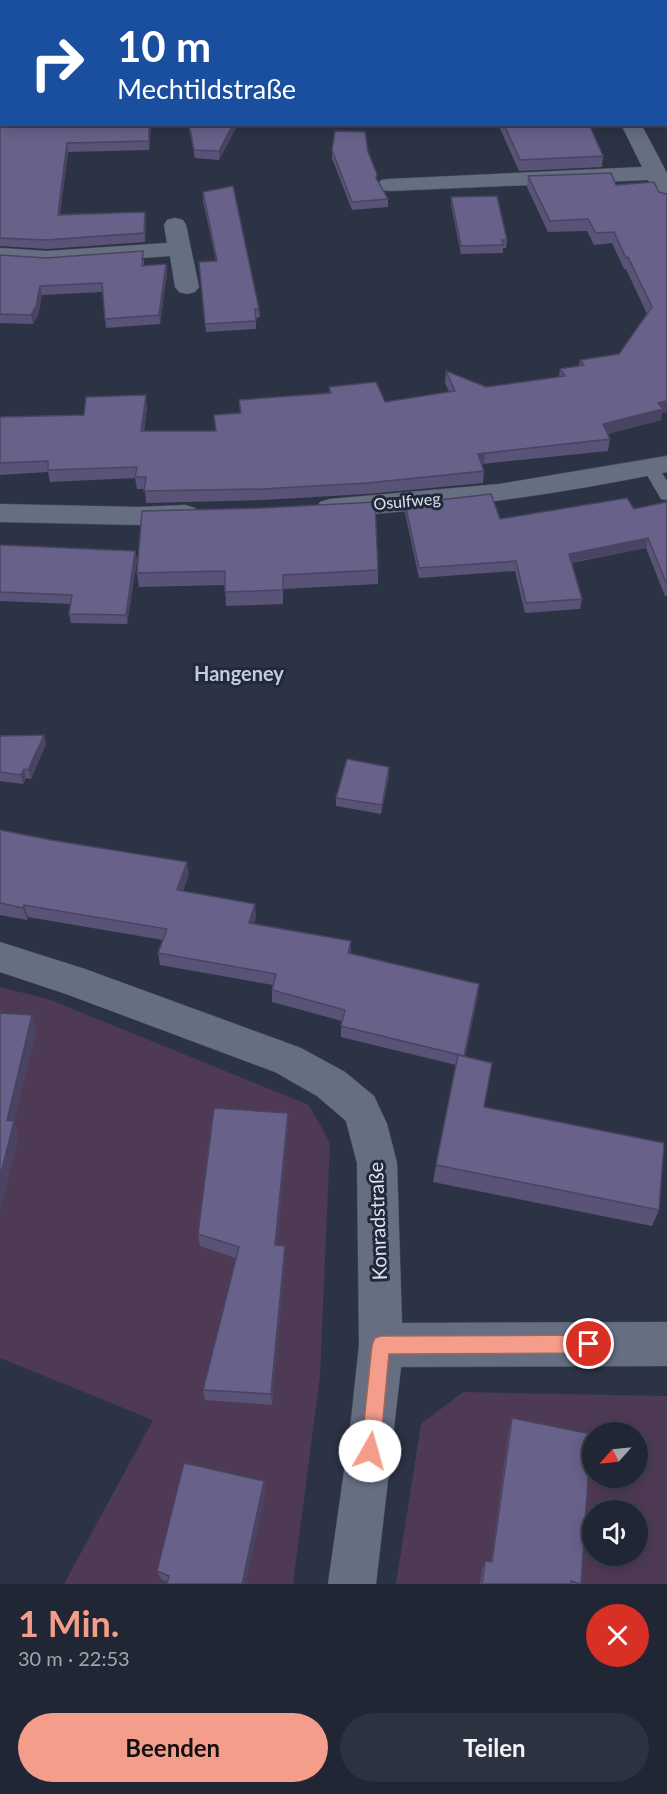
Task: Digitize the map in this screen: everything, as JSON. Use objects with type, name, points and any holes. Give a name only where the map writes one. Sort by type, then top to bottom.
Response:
[{"type":"street","points":[[633,126],[667,197]]},
{"type":"street","points":[[389,185],[656,173]]},
{"type":"street","points":[[175,225],[186,287]]},
{"type":"street","points":[[0,255],[47,258],[180,249]]},
{"type":"street","name":"Osulfweg","points":[[301,509],[504,492],[567,484],[659,466]]},
{"type":"street","points":[[0,513],[138,516],[208,513]]},
{"type":"street","name":"Konradstraße","points":[[0,957],[72,980],[288,1060],[314,1073],[349,1098],[360,1109],[367,1124],[377,1163],[381,1345],[373,1429],[352,1584]]},
{"type":"street","points":[[381,1345],[667,1344]]},
{"type":"lane","points":[[659,466],[667,495]]},
{"type":"shaded area","points":[[0,987],[48,999],[309,1105],[330,1143],[320,1376],[293,1584],[64,1584],[153,1420],[0,1358]]},
{"type":"shaded area","points":[[463,1392],[667,1396],[667,1584],[396,1584],[421,1424]]},
{"type":"building","points":[[0,126],[149,126],[149,141],[67,143],[58,215],[145,212],[144,233],[46,240],[0,238]]},
{"type":"building","points":[[189,126],[232,126],[219,151],[194,150]]},
{"type":"building","points":[[505,126],[590,126],[603,156],[520,160]]},
{"type":"building","points":[[335,131],[365,132],[368,152],[377,174],[376,178],[388,199],[352,202],[332,150]]},
{"type":"building","points":[[611,173],[616,185],[654,182],[659,192],[667,194],[667,401],[658,403],[663,409],[603,424],[610,439],[478,454],[484,471],[367,483],[262,489],[144,491],[146,477],[135,477],[137,467],[48,470],[48,461],[0,463],[0,417],[84,415],[86,397],[146,395],[141,431],[216,431],[214,415],[241,413],[239,400],[331,393],[329,387],[376,382],[385,402],[455,391],[446,371],[486,387],[565,376],[560,369],[584,365],[580,360],[619,354],[652,307],[628,257],[626,258],[614,232],[596,233],[588,219],[550,221],[528,176]]},
{"type":"building","points":[[233,186],[259,309],[255,309],[256,321],[205,324],[199,262],[217,261],[203,192]]},
{"type":"building","points":[[497,196],[507,240],[502,240],[503,245],[461,246],[451,197]]},
{"type":"building","points":[[143,251],[142,266],[166,264],[159,315],[105,319],[102,283],[40,286],[36,306],[31,315],[0,314],[0,255],[46,258]]},
{"type":"building","points":[[491,494],[500,519],[627,498],[634,509],[667,502],[667,585],[648,538],[569,554],[582,599],[526,603],[516,561],[419,568],[405,504]]},
{"type":"building","points":[[375,502],[378,570],[283,575],[283,590],[225,592],[225,571],[137,573],[142,511]]},
{"type":"building","points":[[0,545],[135,551],[126,615],[69,614],[72,595],[0,592]]},
{"type":"building","points":[[44,735],[28,770],[24,769],[21,775],[0,772],[0,736]]},
{"type":"building","points":[[347,759],[389,767],[382,805],[336,798]]},
{"type":"building","points":[[0,830],[187,862],[177,890],[255,904],[249,923],[351,941],[348,953],[479,984],[464,1056],[341,1026],[345,1010],[272,990],[276,974],[158,953],[167,929],[0,903]]},
{"type":"building","points":[[0,1013],[32,1015],[7,1120],[14,1121],[0,1177]]},
{"type":"building","points":[[458,1055],[492,1063],[484,1107],[664,1143],[659,1210],[436,1165]]},
{"type":"building","points":[[214,1108],[288,1113],[275,1245],[285,1246],[271,1394],[203,1390],[239,1247],[198,1234]]},
{"type":"building","points":[[512,1418],[582,1432],[582,1488],[587,1488],[587,1500],[582,1500],[581,1584],[571,1581],[571,1584],[482,1584],[485,1561],[492,1562]]},
{"type":"building","points":[[184,1463],[264,1481],[242,1584],[167,1584],[169,1576],[157,1571]]},
{"type":"district","name":"Hangeney","points":[[239,674]]},
{"type":"route","points":[[370,1451],[381,1345],[589,1344]]}]
